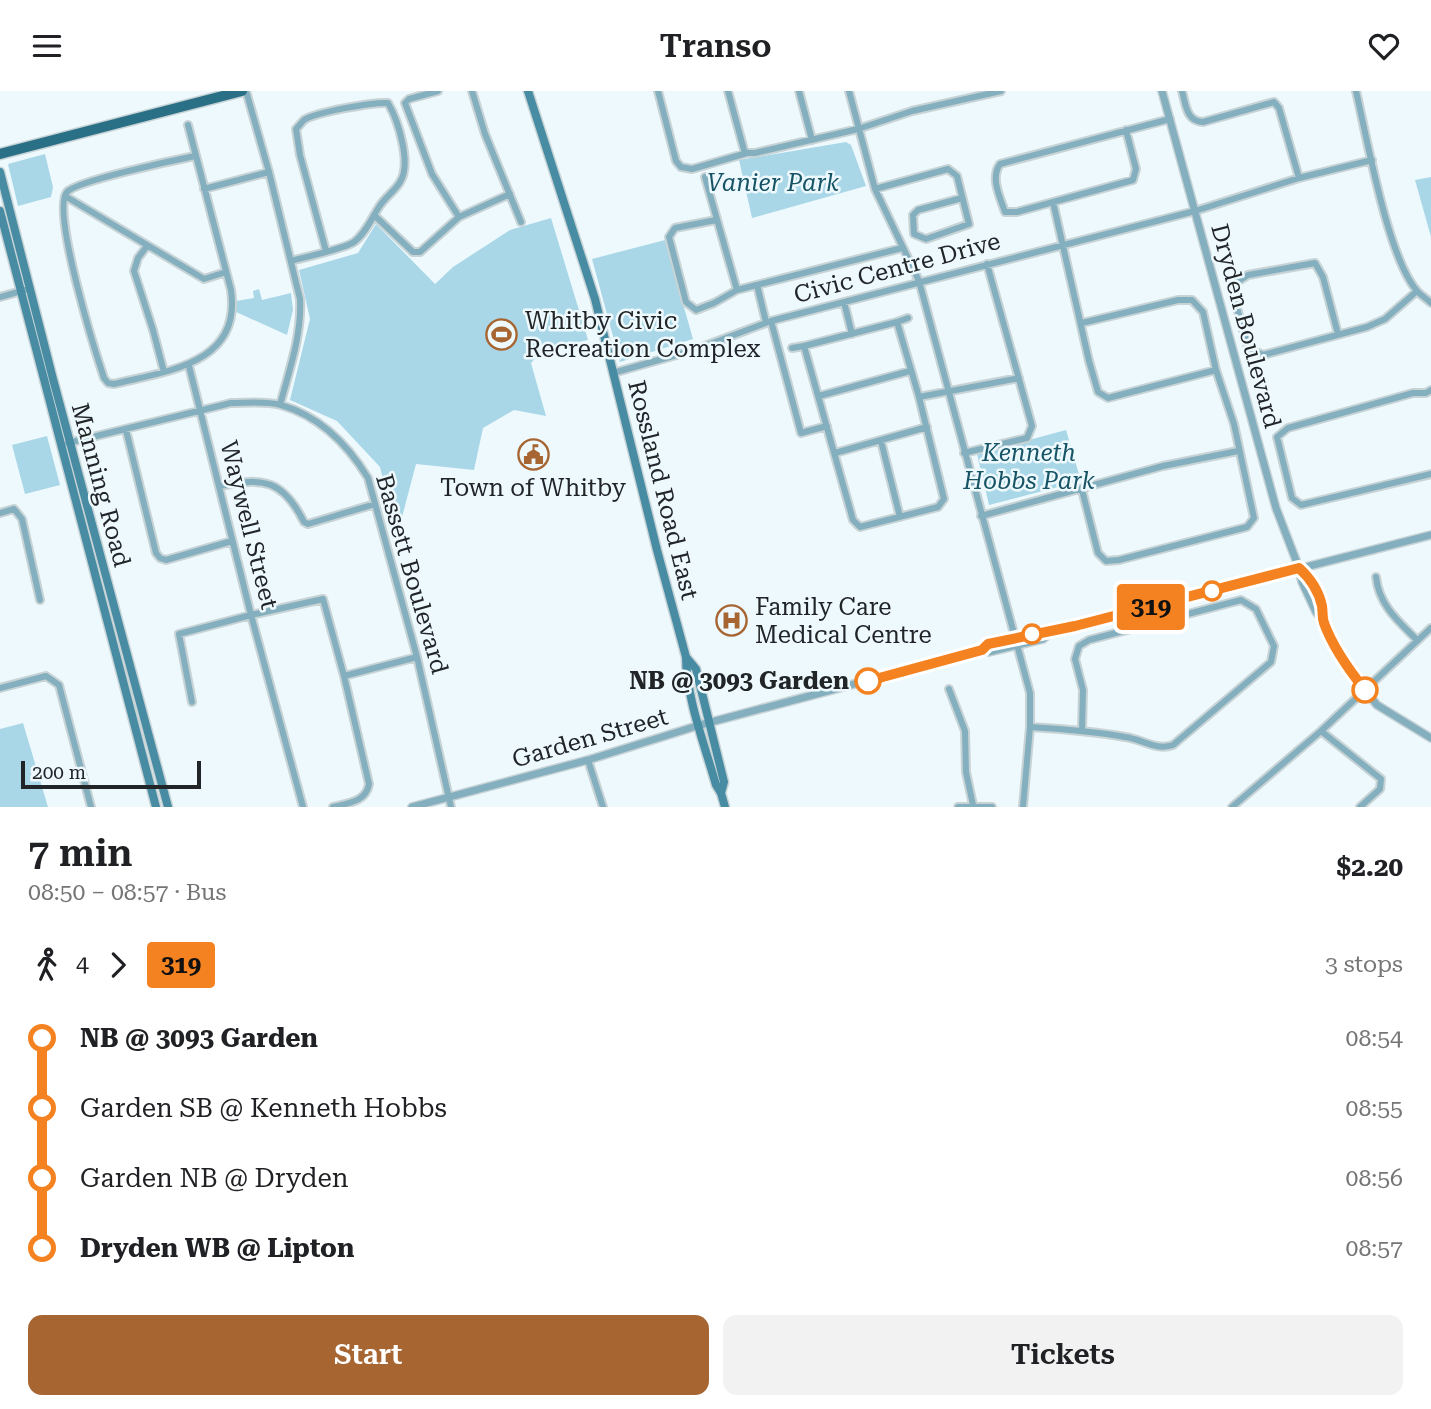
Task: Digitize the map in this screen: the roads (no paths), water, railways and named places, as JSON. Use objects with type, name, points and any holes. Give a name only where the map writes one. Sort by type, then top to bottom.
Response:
[{"type":"main road","points":[[0,154],[244,91]]},
{"type":"main road","name":"Rossland Road East","points":[[528,91],[595,299],[686,657],[686,671],[704,724],[716,785],[725,807]]},
{"type":"main road","name":"Manning Road","points":[[0,172],[168,807]]},
{"type":"main road","name":"Manning Road","points":[[0,212],[156,807]]},
{"type":"street","points":[[244,91],[270,172],[292,261],[301,316],[280,405]]},
{"type":"street","points":[[438,91],[409,99],[405,103],[432,174],[459,217]]},
{"type":"street","points":[[472,91],[485,134],[521,222]]},
{"type":"street","points":[[658,91],[678,164],[692,169],[747,153],[858,129],[912,111],[1001,91]]},
{"type":"street","points":[[728,91],[747,153]]},
{"type":"street","points":[[799,91],[812,140]]},
{"type":"street","points":[[849,91],[875,189],[919,281],[1030,693],[1023,807]]},
{"type":"street","name":"Dryden Boulevard","points":[[1162,91],[1276,508],[1302,582],[1348,669],[1377,705],[1431,738]]},
{"type":"street","points":[[1182,91],[1190,118],[1196,122],[1274,103],[1279,108],[1299,178]]},
{"type":"street","points":[[1356,91],[1391,235],[1417,291],[1431,303]]},
{"type":"street","points":[[292,261],[326,251],[353,243],[401,181],[405,166],[404,152],[395,115],[388,103],[376,102],[305,120],[296,129],[296,141],[326,251]]},
{"type":"street","points":[[1126,130],[1136,169],[1133,180],[1017,212],[1005,212],[996,181],[996,168],[1000,164],[1126,130],[1170,119]]},
{"type":"street","points":[[188,125],[232,298],[229,327],[211,352],[189,366],[114,384],[108,383],[104,378],[79,292],[62,219],[65,196],[68,190],[79,186],[195,156]]},
{"type":"street","name":"Civic Centre Drive","points":[[613,373],[694,350],[768,322],[1195,211],[1299,178],[1372,160]]},
{"type":"street","points":[[875,189],[948,169],[957,176],[969,224],[926,239],[915,234],[913,215],[918,210],[962,198]]},
{"type":"street","points":[[204,189],[270,172]]},
{"type":"street","points":[[705,177],[737,290]]},
{"type":"street","points":[[374,215],[413,253],[420,252],[459,217],[510,194]]},
{"type":"street","points":[[65,196],[204,279],[226,272]]},
{"type":"street","points":[[1053,202],[1098,392],[1108,398],[1216,370]]},
{"type":"street","points":[[716,220],[675,228],[669,237],[687,302],[696,310],[737,290],[902,248]]},
{"type":"street","points":[[146,246],[135,263],[134,271],[164,372]]},
{"type":"street","points":[[1338,334],[1323,277],[1315,263],[1248,275],[1237,282],[1233,293],[1248,348],[1263,355],[1367,327],[1385,319],[1417,291]]},
{"type":"street","points":[[964,453],[1027,438],[1032,426],[987,264]]},
{"type":"street","points":[[757,285],[801,433],[827,426]]},
{"type":"street","points":[[0,297],[30,289]]},
{"type":"street","points":[[1082,323],[1178,300],[1192,300],[1203,313],[1216,370],[1234,424],[1254,518],[1248,527],[1106,561],[1098,553],[1082,490]]},
{"type":"street","points":[[844,302],[852,334]]},
{"type":"street","points":[[792,348],[908,318]]},
{"type":"street","points":[[804,347],[856,525],[864,527],[938,507],[944,499],[897,322]]},
{"type":"street","name":"Waywell Street","points":[[189,366],[251,615],[303,807]]},
{"type":"street","points":[[819,396],[910,371]]},
{"type":"street","points":[[919,397],[1018,377]]},
{"type":"street","points":[[1429,394],[1413,393],[1289,428],[1277,437],[1292,498],[1301,505],[1431,474]]},
{"type":"street","name":"Bassett Boulevard","points":[[61,444],[231,403],[280,405],[307,416],[336,436],[355,456],[368,478],[417,657],[452,807]]},
{"type":"street","points":[[835,453],[927,427]]},
{"type":"street","points":[[126,430],[156,552],[160,558],[166,560],[232,541]]},
{"type":"street","points":[[881,441],[900,517]]},
{"type":"street","points":[[981,516],[1163,466],[1238,450]]},
{"type":"street","points":[[220,486],[248,480],[271,485],[293,502],[304,523],[308,524],[376,504]]},
{"type":"street","points":[[0,513],[14,509],[22,519],[40,600]]},
{"type":"street","name":"Garden Street","points":[[412,807],[588,760],[704,724],[982,650],[989,652],[1015,642],[1043,639],[1051,632],[1431,535]]},
{"type":"street","points":[[1376,577],[1378,592],[1386,608],[1417,640]]},
{"type":"street","points":[[192,702],[179,635],[323,599],[369,785],[368,793],[358,801],[333,807]]},
{"type":"street","points":[[1030,727],[1082,730],[1128,737],[1156,747],[1166,748],[1173,745],[1271,661],[1274,646],[1256,609],[1241,600],[1089,640],[1079,646],[1075,659],[1084,704],[1082,730]]},
{"type":"street","points":[[1232,807],[1321,731],[1431,628]]},
{"type":"street","points":[[344,676],[417,657]]},
{"type":"street","points":[[0,688],[46,677],[59,685],[91,807]]},
{"type":"street","points":[[949,689],[965,731],[966,772],[973,805]]},
{"type":"street","points":[[1321,731],[1381,779],[1380,789],[1360,807]]},
{"type":"street","points":[[588,760],[603,807]]},
{"type":"street","points":[[958,807],[992,807]]},
{"type":"place","name":"Whitby Civic Recreation Complex","points":[[502,335]]},
{"type":"place","name":"Town of Whitby","points":[[533,454]]},
{"type":"place","name":"Family Care Medical Centre","points":[[732,621]]},
{"type":"place","name":"NB @ 3093 Garden","points":[[868,681]]},
{"type":"park label","name":"Vanier Park","points":[[773,183]]},
{"type":"park label","name":"Kenneth Hobbs Park","points":[[1029,467]]}]
